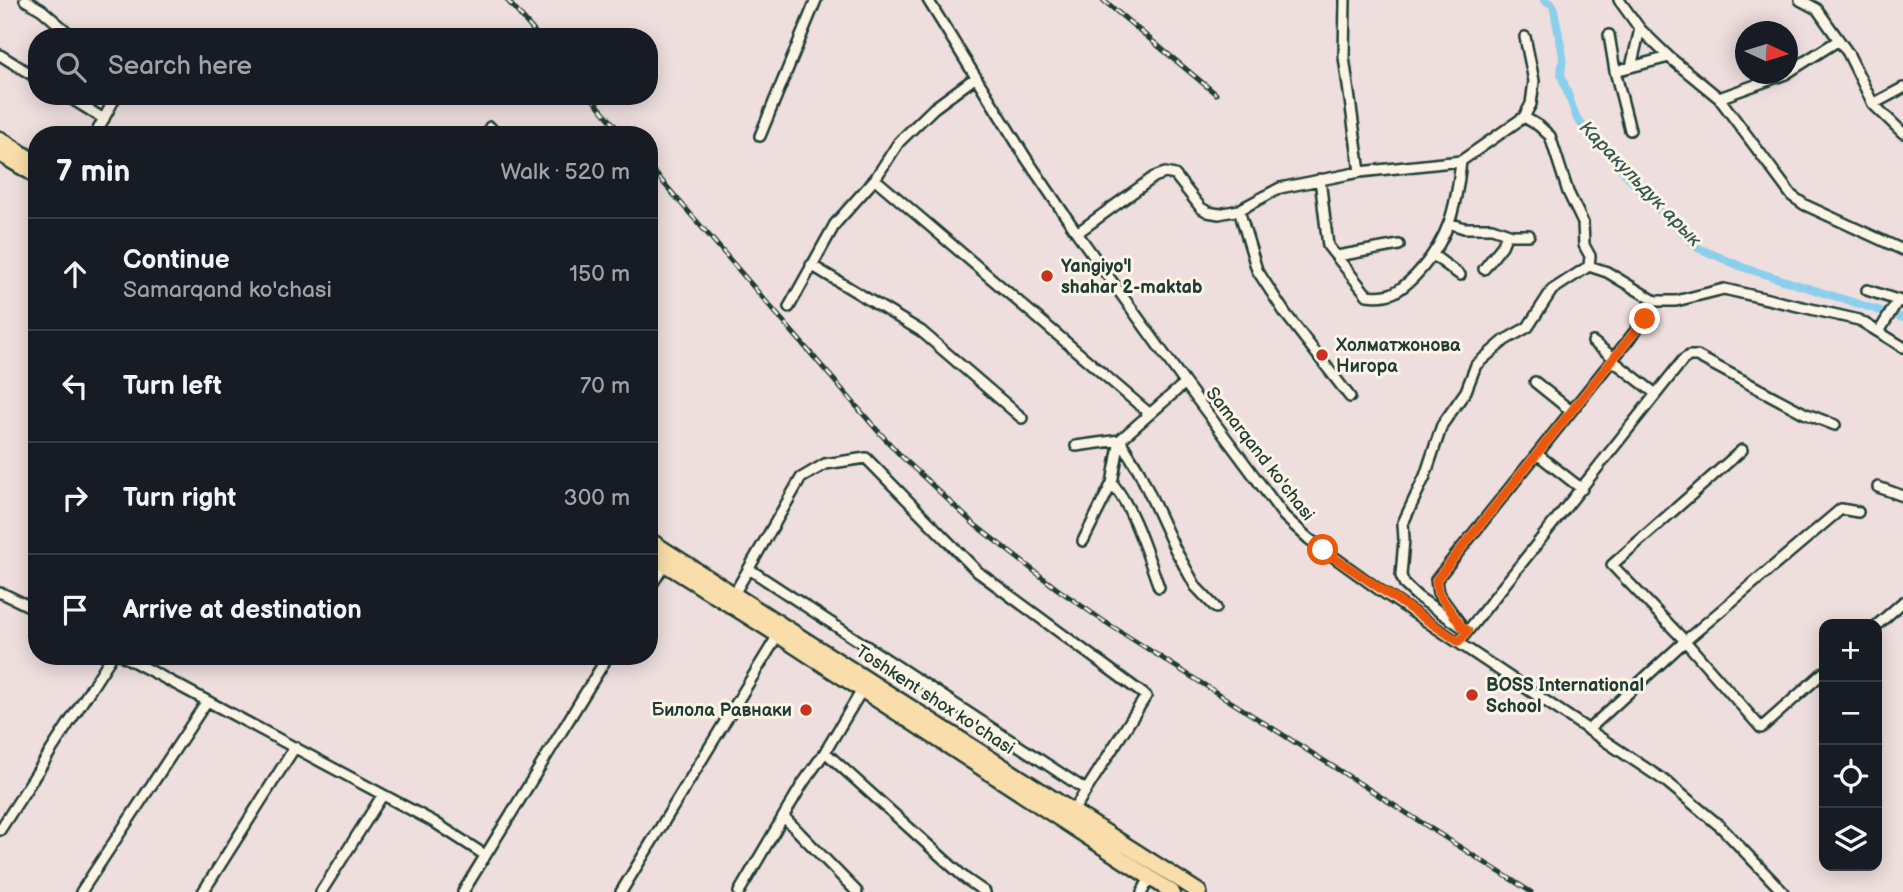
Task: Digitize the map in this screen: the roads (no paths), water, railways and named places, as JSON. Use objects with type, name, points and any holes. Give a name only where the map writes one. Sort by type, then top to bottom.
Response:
[{"type":"main road","points":[[0,139],[28,157]]},
{"type":"main road","points":[[0,154],[28,171]]},
{"type":"main road","name":"Toshkent shox ko'chasi","points":[[658,546],[734,594],[830,662],[1199,892]]},
{"type":"main road","name":"Toshkent shox ko'chasi","points":[[658,560],[778,635],[830,662],[862,690],[1172,892]]},
{"type":"street","points":[[25,0],[42,10],[63,28]]},
{"type":"street","points":[[760,136],[816,0]]},
{"type":"street","name":"Samarqand ko'chasi","points":[[928,0],[1026,158],[1077,233],[1273,503],[1296,528],[1323,550],[1646,767],[1701,809],[1783,892]]},
{"type":"street","points":[[1345,0],[1343,57],[1360,172]]},
{"type":"street","points":[[1619,0],[1640,29],[1719,98],[1792,196],[1805,205],[1903,250]]},
{"type":"street","points":[[1800,0],[1817,9],[1848,53],[1873,104],[1903,133]]},
{"type":"street","points":[[1631,67],[1640,29]]},
{"type":"street","points":[[1609,35],[1630,130]]},
{"type":"street","points":[[1077,233],[1153,177],[1164,173],[1179,178],[1198,205],[1208,212],[1219,214],[1240,210],[1280,188],[1320,179],[1461,161],[1524,117],[1531,104],[1534,81],[1525,37]]},
{"type":"street","points":[[1798,68],[1839,40]]},
{"type":"street","points":[[0,55],[28,72]]},
{"type":"street","points":[[1615,71],[1669,57]]},
{"type":"street","points":[[789,307],[835,224],[875,179],[899,142],[934,108],[976,77]]},
{"type":"street","points":[[1719,98],[1754,84]]},
{"type":"street","points":[[1873,104],[1903,88]]},
{"type":"street","points":[[81,105],[104,119]]},
{"type":"street","points":[[100,126],[111,105]]},
{"type":"street","points":[[1524,117],[1539,125],[1550,136],[1568,192],[1583,223],[1584,245],[1590,257],[1589,266]]},
{"type":"street","points":[[1320,179],[1328,246],[1367,295],[1382,297],[1402,289],[1438,247],[1450,223],[1461,161]]},
{"type":"street","points":[[875,179],[1150,414]]},
{"type":"street","points":[[1240,210],[1257,270],[1284,313],[1350,397]]},
{"type":"street","points":[[1450,223],[1464,228],[1492,228],[1507,234],[1529,235]]},
{"type":"street","points":[[1484,269],[1502,246],[1507,234]]},
{"type":"street","points":[[1337,256],[1399,245]]},
{"type":"street","points":[[1433,255],[1460,275]]},
{"type":"street","points":[[811,265],[921,331],[1022,418]]},
{"type":"street","points":[[1589,266],[1607,272],[1655,301],[1676,301],[1724,289],[1858,320],[1903,347]]},
{"type":"street","points":[[1465,629],[1405,585],[1401,576],[1403,523],[1426,476],[1442,425],[1466,391],[1476,365],[1506,340],[1528,327],[1552,290],[1589,266]]},
{"type":"street","points":[[1867,290],[1900,301],[1879,332]]},
{"type":"street","points":[[1465,629],[1438,593],[1436,580],[1645,319]]},
{"type":"street","points":[[1593,342],[1656,394]]},
{"type":"street","points":[[1459,642],[1465,629],[1582,489],[1682,360],[1697,356],[1804,413],[1835,425]]},
{"type":"street","points":[[1535,382],[1572,411]]},
{"type":"street","points":[[1076,446],[1120,440],[1185,383]]},
{"type":"street","points":[[1083,541],[1112,484],[1120,440]]},
{"type":"street","points":[[1120,440],[1139,471],[1196,587],[1216,608]]},
{"type":"street","points":[[1742,450],[1612,565],[1685,641],[1761,728],[1819,676]]},
{"type":"street","points":[[1537,454],[1582,489]]},
{"type":"street","points":[[734,594],[801,478],[825,464],[866,458],[978,572],[1146,696],[1073,811]]},
{"type":"street","points":[[1112,484],[1121,494],[1159,587]]},
{"type":"street","points":[[1878,487],[1903,496]]},
{"type":"street","points":[[1589,729],[1685,641],[1841,509],[1858,512]]},
{"type":"street","points":[[658,575],[665,564]]},
{"type":"street","points":[[749,569],[1086,790]]},
{"type":"street","points":[[0,593],[28,606]]},
{"type":"street","points":[[1882,621],[1903,602]]},
{"type":"street","points":[[621,892],[778,635]]},
{"type":"street","points":[[0,830],[106,665]]},
{"type":"street","points":[[140,665],[434,822],[485,855]]},
{"type":"street","points":[[463,892],[602,665]]},
{"type":"street","points":[[738,892],[862,690]]},
{"type":"street","points":[[81,892],[207,701]]},
{"type":"street","points":[[203,892],[295,747]]},
{"type":"street","points":[[825,752],[985,892]]},
{"type":"street","points":[[321,892],[382,796]]},
{"type":"street","points":[[783,817],[857,892]]},
{"type":"street","points":[[1142,892],[1150,878]]},
{"type":"waterway","name":"Каракульдук арык","points":[[1544,0],[1553,5],[1563,56],[1561,75],[1577,119],[1648,199],[1698,248],[1745,268],[1903,318]]},
{"type":"railway","points":[[507,0],[531,28]]},
{"type":"railway","points":[[1103,0],[1216,94]]},
{"type":"railway","points":[[598,105],[615,126]]},
{"type":"railway","points":[[658,176],[877,430],[975,525],[1102,620],[1531,892]]},
{"type":"place","name":"Yangiyo'l shahar 2-maktab","points":[[1047,276]]},
{"type":"place","name":"Холматжонова Нигора","points":[[1322,355]]},
{"type":"place","name":"BOSS International School","points":[[1472,695]]},
{"type":"place","name":"Билола Равнаки","points":[[806,710]]}]
